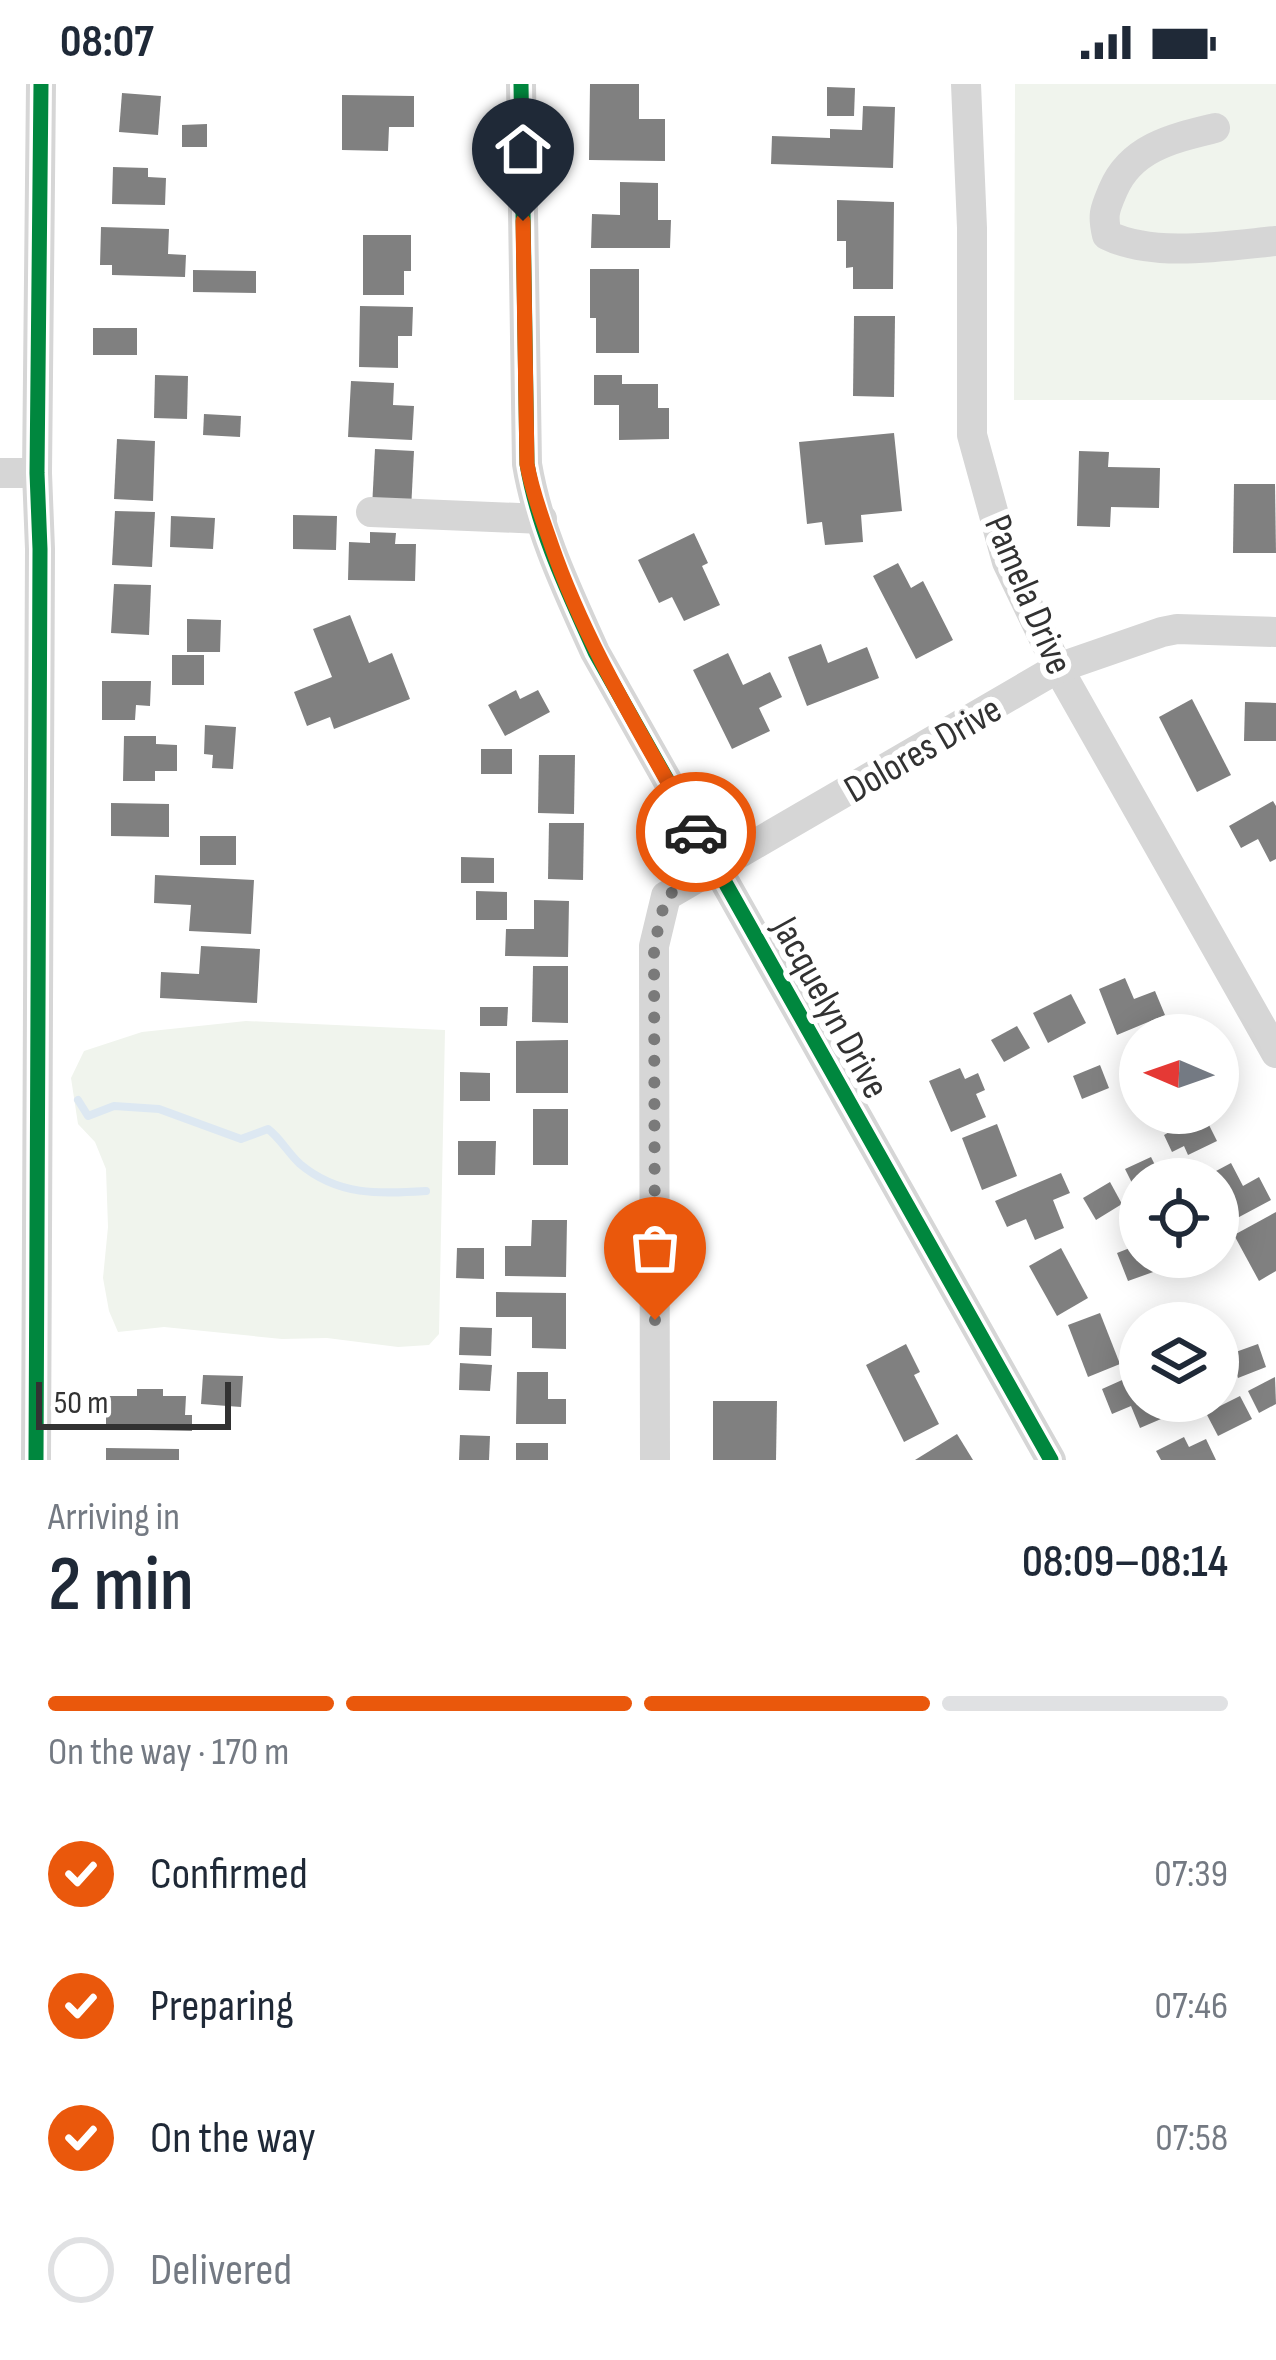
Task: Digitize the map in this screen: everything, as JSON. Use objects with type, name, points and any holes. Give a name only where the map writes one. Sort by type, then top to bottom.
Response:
[{"type":"street","points":[[36,1460],[41,84]]},
{"type":"street","name":"Jacquelyn Drive","points":[[521,84],[527,464],[565,585],[595,652],[1051,1460]]},
{"type":"street","name":"Pamela Drive","points":[[966,84],[972,435],[1007,562],[1058,668],[1276,1053]]},
{"type":"street","points":[[1215,128],[1151,148],[1131,160],[1102,216],[1106,235],[1124,244],[1164,248],[1276,241]]},
{"type":"street","points":[[0,473],[37,473]]},
{"type":"street","points":[[371,512],[542,518]]},
{"type":"street","name":"Dolores Drive","points":[[656,1460],[654,946],[666,896],[1058,668],[1177,629],[1276,632]]},
{"type":"shaded area","points":[[1015,84],[1276,84],[1276,400],[1014,400]]},
{"type":"shaded area","points":[[246,1021],[445,1030],[439,1334],[429,1345],[398,1347],[164,1327],[118,1332],[103,1278],[106,1169],[95,1142],[78,1124],[71,1078],[84,1051],[142,1032]]},
{"type":"building","points":[[590,84],[639,84],[639,119],[665,119],[665,161],[589,160]]},
{"type":"building","points":[[827,87],[855,88],[854,116],[827,116]]},
{"type":"building","points":[[122,93],[161,96],[158,135],[119,132]]},
{"type":"building","points":[[342,95],[414,96],[414,127],[389,127],[388,151],[342,150]]},
{"type":"building","points":[[863,106],[895,107],[893,168],[771,164],[772,136],[830,138],[830,129],[862,130]]},
{"type":"building","points":[[207,124],[207,147],[182,147],[182,125]]},
{"type":"building","points":[[113,167],[148,168],[148,177],[166,178],[165,205],[112,204]]},
{"type":"building","points":[[620,182],[658,183],[658,220],[671,220],[670,248],[591,248],[592,214],[620,215]]},
{"type":"building","points":[[837,200],[894,202],[893,289],[853,289],[853,267],[846,268],[846,241],[837,241]]},
{"type":"building","points":[[101,227],[169,229],[168,254],[186,255],[185,277],[112,275],[112,265],[100,265]]},
{"type":"building","points":[[363,235],[411,235],[411,271],[404,271],[404,295],[363,295]]},
{"type":"building","points":[[590,269],[639,269],[639,353],[596,353]]},
{"type":"building","points":[[193,270],[256,271],[256,293],[193,292]]},
{"type":"building","points":[[360,306],[413,307],[412,336],[398,336],[398,368],[359,367]]},
{"type":"building","points":[[854,316],[895,316],[894,397],[853,396]]},
{"type":"building","points":[[93,328],[137,328],[137,355],[93,355]]},
{"type":"building","points":[[155,375],[188,376],[187,419],[154,418]]},
{"type":"building","points":[[594,375],[622,375],[622,384],[658,384],[658,408],[669,408],[669,439],[619,440],[619,405],[594,405]]},
{"type":"building","points":[[351,381],[394,383],[393,405],[414,406],[412,440],[348,437]]},
{"type":"building","points":[[204,414],[241,416],[240,437],[203,435]]},
{"type":"building","points":[[894,433],[902,511],[861,515],[863,542],[825,545],[822,522],[807,524],[799,442]]},
{"type":"building","points":[[117,439],[155,441],[153,501],[114,499]]},
{"type":"building","points":[[375,449],[414,451],[411,510],[372,508]]},
{"type":"building","points":[[1079,451],[1109,452],[1108,467],[1160,468],[1159,508],[1111,507],[1110,527],[1077,526]]},
{"type":"building","points":[[1234,484],[1275,484],[1276,553],[1233,553]]},
{"type":"building","points":[[115,511],[155,512],[152,567],[112,565]]},
{"type":"building","points":[[293,515],[337,516],[336,550],[293,549]]},
{"type":"building","points":[[171,516],[215,518],[213,549],[170,547]]},
{"type":"building","points":[[370,532],[396,533],[395,544],[416,544],[415,581],[348,580],[349,542],[370,543]]},
{"type":"building","points":[[694,533],[708,563],[702,566],[720,605],[684,621],[672,597],[659,603],[638,560]]},
{"type":"building","points":[[898,563],[911,588],[923,581],[953,640],[916,659],[873,576]]},
{"type":"building","points":[[114,584],[151,585],[149,635],[111,633]]},
{"type":"building","points":[[350,615],[369,663],[392,653],[410,699],[334,729],[330,717],[307,726],[294,692],[332,677],[313,629]]},
{"type":"building","points":[[187,619],[221,620],[220,652],[187,652]]},
{"type":"building","points":[[821,644],[828,663],[867,647],[879,678],[807,706],[788,657]]},
{"type":"building","points":[[728,653],[743,685],[770,672],[782,697],[759,708],[770,731],[732,749],[693,670]]},
{"type":"building","points":[[172,655],[204,655],[204,685],[172,685]]},
{"type":"building","points":[[102,681],[151,681],[150,706],[136,705],[135,720],[102,720]]},
{"type":"building","points":[[516,690],[520,699],[538,690],[550,712],[505,736],[488,705]]},
{"type":"building","points":[[1192,699],[1231,775],[1197,792],[1159,717]]},
{"type":"building","points":[[1245,702],[1276,703],[1276,741],[1244,741]]},
{"type":"building","points":[[205,725],[236,727],[233,769],[212,768],[213,755],[204,754]]},
{"type":"building","points":[[124,736],[156,736],[156,744],[177,745],[177,771],[155,771],[155,781],[123,781]]},
{"type":"building","points":[[481,749],[512,749],[512,774],[481,774]]},
{"type":"building","points":[[539,755],[575,755],[574,814],[538,813]]},
{"type":"building","points":[[1273,801],[1276,859],[1270,862],[1258,839],[1241,848],[1229,826]]},
{"type":"building","points":[[111,803],[169,804],[169,837],[111,836]]},
{"type":"building","points":[[549,823],[584,823],[583,880],[548,879]]},
{"type":"building","points":[[200,836],[236,836],[236,865],[200,865]]},
{"type":"building","points":[[461,857],[494,858],[494,883],[461,883]]},
{"type":"building","points":[[155,875],[254,880],[251,934],[189,931],[191,905],[154,903]]},
{"type":"building","points":[[476,891],[507,892],[507,920],[476,920]]},
{"type":"building","points":[[534,900],[569,901],[568,957],[505,956],[506,929],[534,929]]},
{"type":"building","points":[[201,946],[260,949],[257,1003],[160,998],[161,972],[199,974]]},
{"type":"building","points":[[533,966],[568,966],[568,1023],[532,1022]]},
{"type":"building","points":[[1125,978],[1134,999],[1155,991],[1165,1014],[1119,1014],[1117,1035],[1099,989]]},
{"type":"building","points":[[1071,994],[1086,1023],[1048,1043],[1033,1013]]},
{"type":"building","points":[[480,1007],[508,1007],[507,1026],[480,1026]]},
{"type":"building","points":[[1017,1026],[1030,1048],[1004,1062],[991,1040]]},
{"type":"building","points":[[568,1040],[568,1093],[516,1093],[516,1041]]},
{"type":"building","points":[[1100,1065],[1109,1088],[1082,1099],[1073,1076]]},
{"type":"building","points":[[960,1068],[965,1079],[978,1073],[985,1090],[976,1094],[986,1117],[951,1132],[929,1081]]},
{"type":"building","points":[[460,1072],[490,1073],[490,1101],[460,1101]]},
{"type":"building","points":[[533,1109],[568,1109],[568,1165],[533,1165]]},
{"type":"building","points":[[997,1124],[1017,1176],[982,1190],[962,1138]]},
{"type":"building","points":[[1214,1134],[1217,1141],[1188,1155],[1184,1146],[1172,1152],[1164,1135]]},
{"type":"building","points":[[458,1141],[496,1141],[495,1175],[458,1175]]},
{"type":"building","points":[[1061,1173],[1070,1193],[1053,1200],[1064,1228],[1035,1240],[1026,1219],[1007,1227],[995,1201]]},
{"type":"building","points":[[1259,1177],[1271,1200],[1239,1217],[1239,1178],[1243,1186]]},
{"type":"building","points":[[1110,1182],[1119,1206],[1096,1220],[1083,1198]]},
{"type":"building","points":[[1276,1212],[1276,1271],[1259,1281],[1239,1244],[1239,1232]]},
{"type":"building","points":[[532,1220],[567,1220],[566,1277],[505,1276],[505,1246],[531,1246]]},
{"type":"building","points":[[457,1248],[484,1248],[484,1279],[456,1278]]},
{"type":"building","points":[[1061,1248],[1088,1298],[1057,1316],[1029,1266]]},
{"type":"building","points":[[496,1292],[566,1293],[566,1349],[532,1348],[532,1317],[496,1317]]},
{"type":"building","points":[[1100,1313],[1119,1364],[1088,1377],[1068,1325]]},
{"type":"building","points":[[460,1327],[492,1328],[491,1356],[459,1355]]},
{"type":"building","points":[[906,1344],[920,1372],[914,1375],[939,1424],[904,1442],[866,1365]]},
{"type":"building","points":[[1258,1344],[1266,1367],[1239,1378],[1239,1351]]},
{"type":"building","points":[[460,1363],[492,1365],[490,1391],[459,1390]]},
{"type":"building","points":[[517,1372],[548,1372],[548,1399],[566,1399],[566,1424],[516,1424]]},
{"type":"building","points":[[203,1375],[243,1376],[241,1407],[201,1404]]},
{"type":"building","points":[[1275,1377],[1276,1404],[1259,1413],[1248,1391]]},
{"type":"building","points":[[1119,1381],[1119,1411],[1112,1414],[1102,1389]]},
{"type":"building","points":[[137,1389],[163,1389],[163,1396],[186,1396],[185,1415],[192,1415],[192,1431],[106,1429],[106,1396],[137,1396]]},
{"type":"building","points":[[1239,1396],[1252,1419],[1218,1436],[1211,1422],[1239,1422]]},
{"type":"building","points":[[713,1401],[777,1401],[776,1460],[713,1460]]},
{"type":"building","points":[[957,1434],[973,1460],[915,1460]]},
{"type":"building","points":[[460,1435],[490,1436],[489,1460],[459,1460]]},
{"type":"building","points":[[1184,1437],[1189,1447],[1206,1439],[1216,1460],[1161,1460],[1156,1451]]},
{"type":"building","points":[[516,1443],[548,1443],[548,1460],[516,1460]]},
{"type":"building","points":[[106,1448],[179,1449],[179,1460],[106,1460]]},
{"type":"waterway","points":[[78,1100],[88,1116],[114,1106],[159,1109],[241,1139],[268,1129],[300,1164],[329,1182],[375,1192],[426,1191]]},
{"type":"cycle path","points":[[36,1460],[41,84]]},
{"type":"cycle path","points":[[521,84],[527,464],[555,560],[595,652],[1051,1460]]},
{"type":"way so far","points":[[655,1320],[654,946],[666,896],[716,868],[696,832]]},
{"type":"route","points":[[523,221],[531,487],[565,585],[595,652],[696,832]]}]
